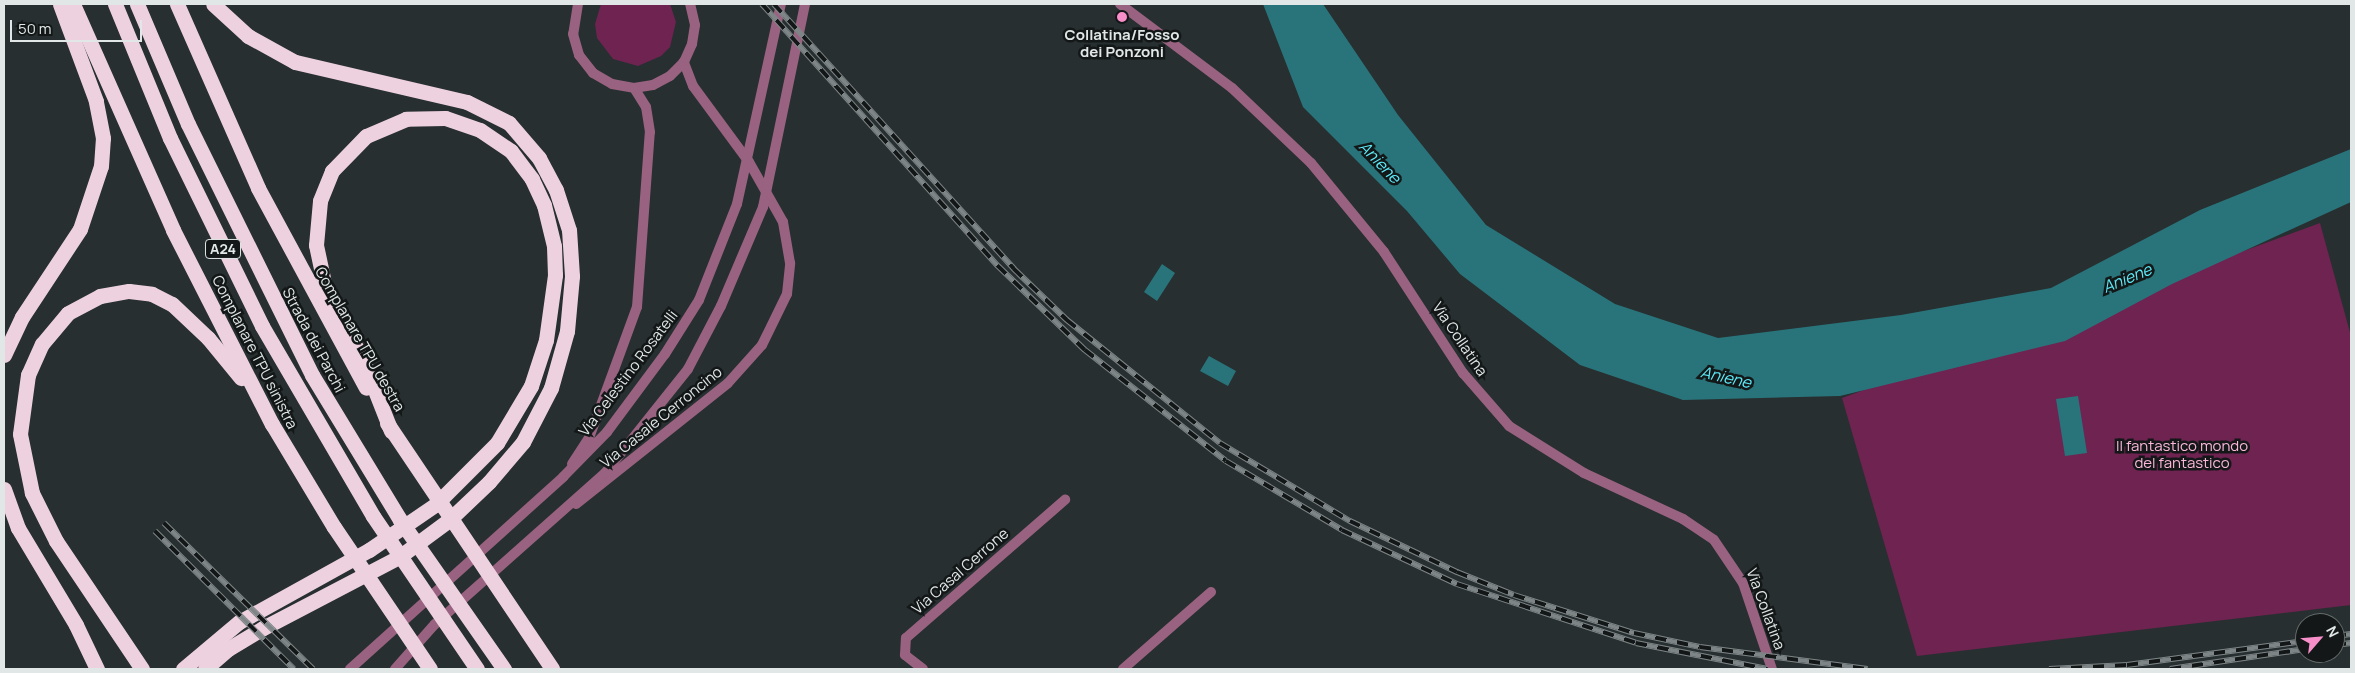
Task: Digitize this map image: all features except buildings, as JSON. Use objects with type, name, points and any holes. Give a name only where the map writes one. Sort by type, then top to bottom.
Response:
[{"type":"highway","points":[[4,355],[31,302],[80,229],[101,166],[103,138],[96,101],[60,4]]},
{"type":"highway","name":"Complanare TPU sinistra","points":[[73,4],[168,222],[272,424],[321,508],[430,669]]},
{"type":"highway","name":"A24","points":[[115,4],[170,138],[224,252],[284,366],[352,483],[477,669]]},
{"type":"highway","name":"Strada dei Parchi","points":[[138,4],[188,124],[255,265],[312,375],[371,474],[504,669]]},
{"type":"highway","name":"Complanare TPU destra","points":[[177,4],[258,188],[331,328],[391,431],[552,669]]},
{"type":"highway","points":[[205,669],[228,649],[263,628],[399,557],[449,520],[490,482],[523,442],[552,388],[567,332],[572,276],[569,230],[556,190],[539,158],[509,122],[468,102],[295,62],[248,36],[214,4]]},
{"type":"highway","points":[[183,669],[239,622],[369,550],[436,505],[496,443],[531,386],[549,329],[555,274],[554,246],[544,205],[532,179],[511,151],[480,130],[445,118],[406,119],[366,136],[332,171],[320,201],[316,245],[324,284],[365,365],[391,431]]},
{"type":"highway","points":[[142,669],[56,541],[32,493],[22,454],[20,416],[28,375],[42,344],[68,313],[93,298],[129,290],[159,296],[215,345],[272,424]]},
{"type":"highway","points":[[4,490],[18,528],[79,630],[97,669]]},
{"type":"street","points":[[578,4],[573,34],[579,55],[593,73],[612,84],[634,88],[653,85],[670,76],[684,62],[692,44],[695,25],[690,4]]},
{"type":"street","name":"Via Celestino Rosatelli","points":[[350,669],[563,477],[607,432],[699,300],[736,204],[781,4]]},
{"type":"street","points":[[395,669],[435,624],[534,537],[634,440],[688,369],[721,306],[763,207],[805,4]]},
{"type":"street","name":"Via Collatina","points":[[1120,4],[1238,92],[1316,169],[1384,252],[1463,373],[1500,417],[1534,444],[1584,473],[1708,534],[1734,566],[1753,610],[1772,669]]},
{"type":"street","name":"Via Casale Cerroncino","points":[[534,537],[728,384],[762,345],[777,320],[787,294],[790,263],[784,222],[770,194],[693,86],[684,62]]},
{"type":"street","name":"Via Casale Cerroncino","points":[[563,477],[590,438],[637,306],[650,132],[646,107],[634,88]]},
{"type":"street","name":"Via Casal Cerrone","points":[[922,669],[904,653],[906,638],[1065,500]]},
{"type":"street","points":[[1124,669],[1211,592]]},
{"type":"green space","points":[[601,4],[670,4],[676,22],[670,47],[661,56],[638,66],[613,59],[597,38],[595,24]]},
{"type":"green space","name":"Il fantastico mondo del fantastico","points":[[2320,223],[2351,336],[2351,605],[1917,656],[1842,398]]},
{"type":"water","name":"Aniene","points":[[1263,4],[1323,4],[1398,115],[1486,225],[1615,304],[1718,338],[1901,315],[2051,288],[2200,210],[2351,149],[2351,202],[2172,284],[2065,341],[1840,396],[1683,400],[1580,365],[1460,274],[1407,211],[1303,107]]},
{"type":"water","points":[[1162,264],[1175,273],[1157,301],[1144,292]]},
{"type":"water","points":[[1209,356],[1236,371],[1228,386],[1200,371]]},
{"type":"water","points":[[2078,396],[2087,453],[2065,456],[2056,399]]},
{"type":"railway","points":[[762,4],[998,266],[1085,350],[1226,461],[1342,530],[1457,584],[1636,643],[1767,669]]},
{"type":"railway","points":[[774,4],[1014,269],[1067,320],[1220,443],[1350,521],[1457,572],[1514,595],[1634,633],[1700,647],[1868,669]]},
{"type":"railway","points":[[164,523],[313,669]]},
{"type":"railway","points":[[155,531],[294,669]]},
{"type":"railway","points":[[2345,635],[2351,634]]},
{"type":"railway","points":[[2049,669],[2127,665],[2295,642]]},
{"type":"railway","points":[[2345,644],[2351,643]]},
{"type":"railway","points":[[2170,669],[2295,650]]},
{"type":"place","name":"Collatina/Fosso dei Ponzoni","points":[[1122,17]]}]
